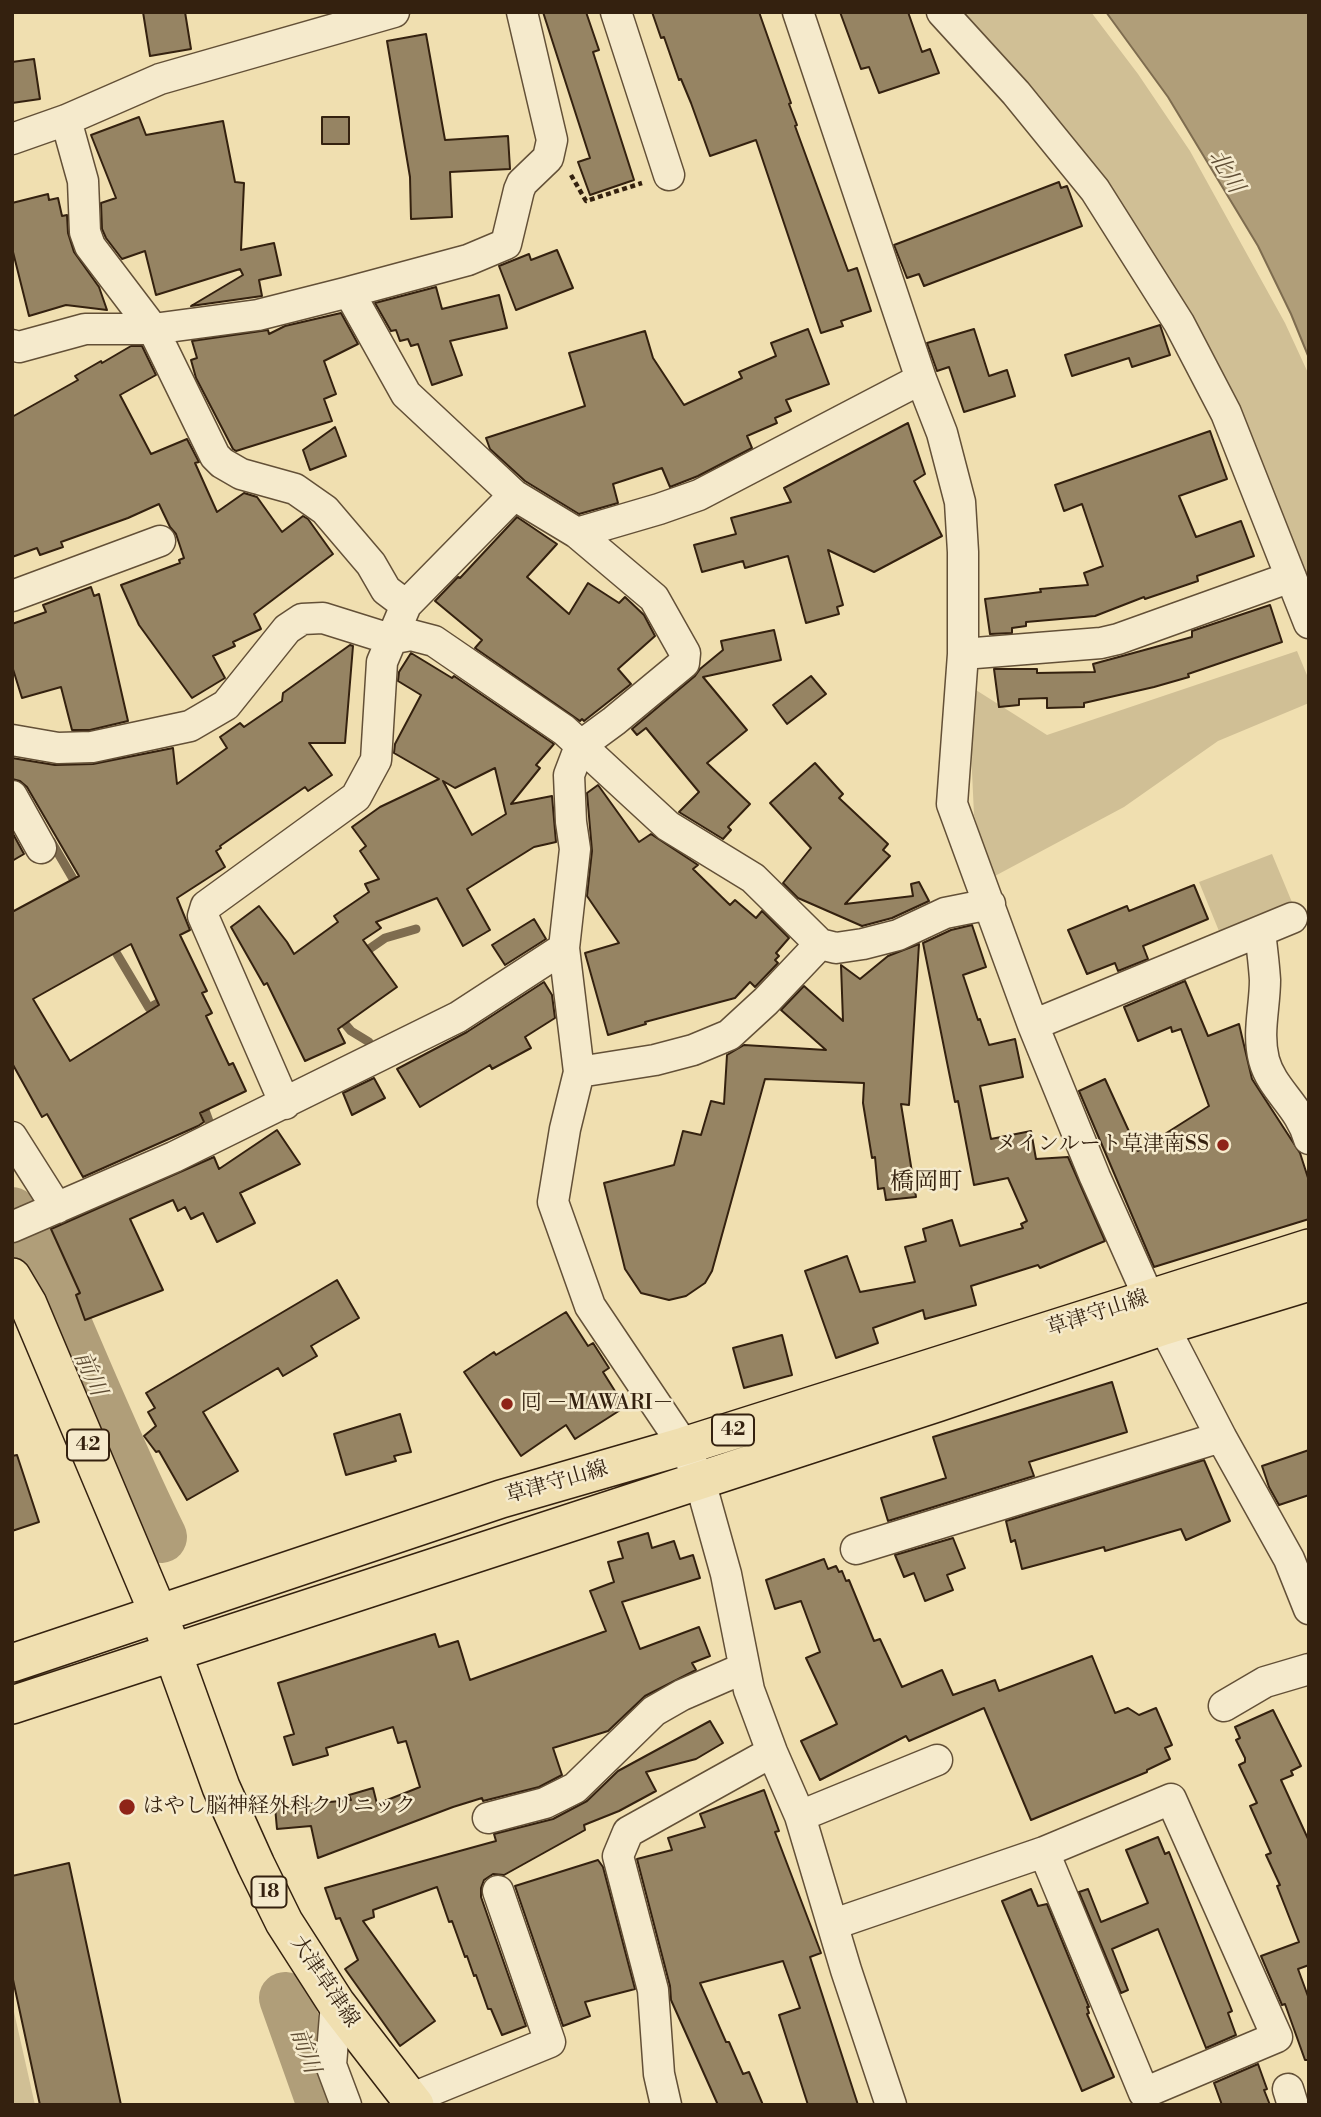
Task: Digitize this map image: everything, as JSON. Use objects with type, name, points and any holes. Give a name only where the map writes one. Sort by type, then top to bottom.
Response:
[{"type":"main road","name":"草津守山線","points":[[172,1654],[700,1481],[1157,1312],[1309,1248]]},
{"type":"main road","name":"42","points":[[12,1278],[28,1304],[159,1615]]},
{"type":"main road","name":"草津守山線","points":[[159,1615],[501,1499],[684,1446],[1157,1312],[1309,1282]]},
{"type":"main road","name":"大津草津線","points":[[159,1615],[220,1787],[284,1922],[336,2003],[412,2102]]},
{"type":"main road","points":[[12,1663],[159,1615]]},
{"type":"main road","points":[[12,1705],[172,1654]]},
{"type":"street","points":[[12,139],[66,120],[160,79],[394,12]]},
{"type":"street","points":[[13,345],[19,346],[85,329],[153,329],[258,315],[468,260],[506,244],[522,183],[548,158],[552,140],[522,12]]},
{"type":"street","points":[[616,12],[669,174]]},
{"type":"street","points":[[797,12],[920,379],[942,433],[960,502],[963,654],[952,804],[1033,1025],[1095,1177],[1157,1312],[1221,1437],[1299,1556],[1309,1609]]},
{"type":"street","points":[[942,12],[1016,93],[1095,190],[1179,323],[1226,413],[1309,623]]},
{"type":"street","points":[[66,120],[83,181],[85,232],[90,246],[153,329],[215,456],[241,474],[295,489],[325,510],[371,564],[386,590],[406,605]]},
{"type":"street","points":[[349,292],[406,394],[514,495],[577,533],[654,598],[685,653],[684,663],[660,685],[580,746],[569,775],[575,849],[564,948],[579,1072],[565,1129],[553,1202],[590,1306],[684,1446],[700,1481],[726,1574],[749,1690],[800,1816],[846,1970],[891,2105]]},
{"type":"street","points":[[577,533],[699,495],[920,379]]},
{"type":"street","points":[[285,1104],[203,916],[206,906],[356,797],[376,760],[382,662],[406,605],[514,495]]},
{"type":"street","points":[[12,596],[160,541]]},
{"type":"street","points":[[963,654],[1101,643],[1291,577]]},
{"type":"street","points":[[12,740],[58,748],[92,747],[190,726],[226,705],[287,629],[302,619],[323,618],[390,639],[411,635],[434,641],[564,730],[668,825],[753,878],[820,944],[836,948],[863,944],[898,935],[945,913],[990,904]]},
{"type":"street","points":[[12,796],[40,848]]},
{"type":"street","points":[[1033,1025],[1292,918]]},
{"type":"street","points":[[1260,932],[1265,981],[1260,1030],[1264,1060],[1270,1076],[1304,1121],[1309,1139]]},
{"type":"street","points":[[579,1072],[654,1060],[693,1050],[729,1035],[766,1001],[820,944]]},
{"type":"street","points":[[12,1227],[174,1157],[458,1017],[564,948]]},
{"type":"street","points":[[12,1137],[57,1208]]},
{"type":"street","points":[[856,1549],[1221,1437]]},
{"type":"street","points":[[488,1818],[545,1803],[575,1788],[654,1712],[682,1695],[744,1668]]},
{"type":"street","points":[[1224,1706],[1265,1682],[1309,1669]]},
{"type":"street","points":[[666,2105],[659,2074],[653,1990],[618,1856],[628,1832],[772,1752]]},
{"type":"street","points":[[800,1816],[937,1760]]},
{"type":"street","points":[[834,1924],[1044,1852],[1171,1799],[1277,2037],[1144,2093],[1044,1852]]},
{"type":"street","points":[[412,2102],[550,2042],[498,1891]]},
{"type":"street","points":[[336,2003],[331,2065],[346,2105]]},
{"type":"path","points":[[550,150],[559,156],[586,201],[669,174]]},
{"type":"shaded area","points":[[961,12],[1091,12],[1138,74],[1190,151],[1285,323],[1309,375],[1309,595],[1079,148],[1039,95]]},
{"type":"shaded area","points":[[1297,651],[1309,680],[1309,703],[1218,741],[1124,807],[993,877],[974,815],[968,685],[1047,735]]},
{"type":"shaded area","points":[[1272,854],[1294,907],[1221,936],[1199,882]]},
{"type":"shaded area","points":[[12,2003],[35,2105],[12,2105]]},
{"type":"water","name":"北川","points":[[1106,12],[1309,12],[1309,358],[1258,246],[1168,97]]},
{"type":"building","points":[[143,12],[185,12],[191,49],[150,56]]},
{"type":"building","points":[[543,12],[586,12],[599,50],[593,52],[634,180],[590,195],[578,162],[590,158]]},
{"type":"building","points":[[652,12],[759,12],[791,103],[789,104],[797,125],[795,126],[848,271],[857,268],[871,311],[841,321],[843,326],[821,333],[756,140],[710,156],[691,103]]},
{"type":"building","points":[[840,12],[908,12],[922,52],[930,49],[939,73],[879,93],[869,67],[861,69]]},
{"type":"building","points":[[426,34],[445,140],[508,136],[510,169],[450,172],[452,217],[411,219],[410,177],[387,41]]},
{"type":"building","points":[[34,59],[40,99],[12,103],[12,62]]},
{"type":"building","points":[[139,117],[146,135],[223,121],[235,182],[244,183],[241,250],[274,243],[281,275],[259,280],[262,296],[191,306],[243,275],[240,269],[156,295],[145,251],[122,259],[106,238],[102,229],[101,203],[116,198],[91,135]]},
{"type":"building","points":[[322,117],[349,117],[349,144],[322,144]]},
{"type":"building","points":[[1059,182],[1061,188],[1067,186],[1082,226],[924,286],[919,274],[907,278],[894,245]]},
{"type":"building","points":[[48,194],[49,200],[58,198],[62,216],[67,215],[68,233],[74,252],[99,287],[107,310],[66,305],[29,316],[12,248],[12,203]]},
{"type":"building","points":[[557,250],[573,288],[516,310],[499,266],[529,254],[531,260]]},
{"type":"building","points":[[436,287],[442,309],[499,295],[507,328],[450,341],[462,375],[432,385],[418,344],[411,346],[408,339],[400,341],[396,330],[391,331],[375,303]]},
{"type":"building","points":[[341,313],[358,344],[324,361],[336,394],[324,399],[332,421],[236,451],[233,449],[196,378],[191,360],[197,358],[192,341],[268,330],[269,334],[285,326]]},
{"type":"building","points":[[1160,325],[1170,355],[1132,367],[1129,358],[1072,376],[1065,355]]},
{"type":"building","points":[[808,329],[829,384],[786,400],[791,411],[775,418],[777,423],[747,436],[752,448],[670,487],[662,468],[613,484],[618,503],[579,514],[525,481],[490,449],[486,438],[585,406],[569,353],[645,331],[653,358],[684,405],[742,378],[739,372],[776,356],[771,343]]},
{"type":"building","points":[[974,329],[989,376],[1007,370],[1015,396],[964,412],[949,367],[937,371],[927,343]]},
{"type":"building","points":[[131,346],[142,346],[156,375],[120,395],[151,454],[187,439],[199,462],[195,463],[217,512],[244,493],[257,497],[282,532],[303,516],[308,519],[333,554],[254,614],[261,629],[233,642],[235,646],[213,656],[225,678],[192,698],[139,625],[121,585],[180,563],[179,560],[184,558],[176,534],[159,504],[61,542],[63,547],[40,555],[37,548],[12,557],[12,417],[78,380],[75,376]]},
{"type":"building","points":[[908,423],[925,474],[914,481],[942,536],[874,572],[828,550],[843,605],[837,607],[839,614],[806,623],[788,556],[745,568],[743,561],[702,572],[694,545],[736,534],[731,518],[791,502],[784,488]]},
{"type":"building","points":[[335,427],[346,456],[310,470],[303,450]]},
{"type":"building","points":[[1210,431],[1227,479],[1179,496],[1196,537],[1241,521],[1254,556],[1197,576],[1198,581],[1145,599],[1144,597],[1095,616],[1026,622],[1026,626],[1012,628],[1012,633],[990,634],[985,599],[1041,592],[1040,589],[1088,585],[1084,573],[1103,566],[1082,504],[1064,511],[1055,485]]},
{"type":"building","points":[[517,517],[557,544],[527,577],[569,614],[588,583],[619,603],[625,597],[644,615],[655,636],[618,669],[631,684],[584,721],[580,721],[475,648],[482,640],[435,601]]},
{"type":"building","points":[[91,587],[94,596],[99,594],[128,721],[90,730],[72,730],[61,687],[22,698],[12,666],[12,624],[46,612],[43,605]]},
{"type":"building","points":[[1270,605],[1282,642],[1188,674],[1189,677],[1084,703],[1084,707],[1047,708],[1047,698],[1019,699],[1019,705],[999,707],[994,669],[1037,669],[1037,673],[1095,672],[1093,664],[1192,637],[1192,631]]},
{"type":"building","points":[[774,630],[781,660],[703,677],[747,730],[707,763],[750,804],[728,827],[731,830],[723,839],[679,812],[699,792],[646,728],[637,735],[632,729],[723,650],[721,641]]},
{"type":"building","points":[[350,645],[353,646],[345,743],[309,743],[332,775],[308,791],[305,787],[220,846],[216,851],[225,867],[177,898],[190,930],[180,935],[207,991],[202,993],[212,1013],[206,1016],[229,1065],[233,1063],[246,1091],[200,1113],[204,1122],[198,1126],[83,1177],[47,1114],[42,1117],[12,1063],[12,912],[79,876],[27,787],[12,779],[12,758],[55,765],[93,764],[173,748],[177,784],[227,748],[220,737],[240,723],[244,727],[282,701],[283,693]],"holes":[[[131,944],[159,1005],[70,1061],[33,999]]]},
{"type":"building","points":[[411,653],[452,678],[454,676],[554,744],[536,765],[540,768],[511,804],[552,796],[556,842],[534,847],[467,889],[490,930],[463,946],[437,898],[376,922],[381,928],[363,940],[397,987],[338,1029],[345,1043],[305,1061],[267,983],[264,985],[231,927],[259,906],[294,954],[338,922],[334,916],[369,892],[365,884],[379,879],[360,851],[366,846],[352,827],[380,807],[439,779],[394,753],[395,744],[421,695],[398,681],[399,672]],"holes":[[[495,768],[506,814],[472,835],[443,781],[455,788]]]},
{"type":"building","points":[[811,676],[826,694],[787,724],[773,705]]},
{"type":"building","points":[[815,763],[843,794],[839,798],[888,844],[883,850],[890,856],[845,904],[913,896],[911,884],[919,882],[929,901],[892,918],[862,926],[798,898],[783,883],[811,848],[770,803]]},
{"type":"building","points":[[598,785],[639,842],[651,834],[698,865],[693,869],[730,905],[735,900],[756,918],[762,911],[789,938],[776,953],[779,956],[775,960],[778,963],[755,987],[750,982],[735,998],[645,1022],[646,1024],[608,1035],[585,953],[619,943],[587,896],[592,851],[587,793]]},
{"type":"building","points":[[12,832],[24,854],[12,861]]},
{"type":"building","points":[[1194,885],[1208,919],[1143,946],[1148,959],[1118,971],[1115,963],[1087,974],[1068,930],[1127,906],[1129,911]]},
{"type":"building","points":[[534,919],[546,939],[505,965],[492,945]]},
{"type":"building","points":[[972,925],[986,967],[963,975],[978,1020],[980,1019],[989,1045],[1015,1039],[1023,1077],[980,1086],[991,1139],[1031,1131],[1036,1159],[1068,1157],[1105,1241],[1040,1268],[1038,1265],[971,1286],[976,1305],[925,1319],[923,1310],[873,1328],[878,1343],[836,1358],[805,1271],[847,1256],[860,1292],[915,1282],[905,1247],[926,1241],[923,1229],[952,1220],[960,1246],[1023,1228],[1021,1224],[1027,1221],[1008,1178],[974,1185],[923,943],[951,930]]},
{"type":"building","points":[[919,944],[909,1105],[901,1104],[916,1197],[886,1200],[884,1188],[878,1189],[875,1157],[872,1158],[863,1103],[864,1083],[765,1079],[712,1271],[705,1283],[686,1296],[669,1300],[641,1293],[625,1269],[604,1183],[674,1165],[683,1131],[701,1135],[711,1101],[724,1104],[727,1055],[744,1045],[826,1050],[781,1010],[804,986],[843,1021],[841,965],[860,979],[888,956]]},
{"type":"building","name":"メインルート草津南SS","points":[[1185,981],[1208,1036],[1239,1024],[1252,1079],[1300,1153],[1309,1181],[1309,1219],[1154,1267],[1079,1091],[1105,1079],[1138,1151],[1209,1106],[1181,1029],[1172,1032],[1171,1027],[1138,1041],[1124,1007]]},
{"type":"building","points":[[544,982],[552,995],[555,1018],[525,1037],[531,1048],[492,1069],[490,1065],[420,1107],[397,1069],[467,1032]]},
{"type":"building","points":[[374,1078],[385,1098],[352,1115],[343,1093]]},
{"type":"building","points":[[277,1130],[300,1164],[240,1193],[255,1223],[217,1242],[203,1213],[191,1219],[185,1207],[178,1211],[173,1200],[130,1219],[163,1290],[85,1320],[76,1295],[80,1293],[51,1229],[214,1157],[219,1169]]},
{"type":"building","points":[[337,1280],[359,1318],[311,1346],[317,1356],[283,1376],[278,1368],[203,1412],[238,1471],[187,1500],[159,1451],[156,1452],[144,1436],[156,1426],[148,1412],[155,1408],[146,1393]]},
{"type":"building","points":[[566,1312],[588,1346],[593,1343],[609,1368],[603,1372],[625,1407],[575,1439],[566,1425],[521,1456],[464,1372]]},
{"type":"building","points":[[782,1335],[792,1375],[744,1388],[733,1348]]},
{"type":"building","points":[[1112,1382],[1127,1432],[1029,1462],[1034,1476],[888,1521],[881,1498],[946,1478],[933,1437]]},
{"type":"building","points":[[400,1414],[411,1452],[394,1456],[396,1461],[346,1475],[334,1434]]},
{"type":"building","points":[[1309,1450],[1309,1495],[1279,1505],[1262,1466]]},
{"type":"building","points":[[17,1455],[39,1522],[12,1531],[12,1456]]},
{"type":"building","points":[[1204,1460],[1230,1521],[1186,1540],[1181,1529],[1105,1551],[1104,1547],[1022,1569],[1015,1540],[1011,1542],[1006,1521]]},
{"type":"building","points":[[648,1533],[652,1548],[674,1541],[680,1559],[693,1555],[700,1578],[622,1602],[640,1649],[699,1627],[710,1656],[692,1663],[696,1670],[645,1696],[608,1731],[553,1748],[562,1775],[539,1787],[483,1801],[482,1798],[453,1807],[318,1858],[311,1826],[277,1829],[275,1807],[351,1800],[349,1795],[373,1788],[377,1804],[420,1787],[406,1741],[398,1743],[393,1727],[326,1748],[328,1755],[293,1765],[284,1737],[294,1734],[278,1683],[435,1634],[439,1647],[458,1641],[470,1680],[606,1631],[590,1591],[614,1582],[608,1562],[623,1558],[618,1542]]},
{"type":"building","points":[[953,1538],[965,1568],[947,1575],[953,1590],[925,1601],[914,1573],[904,1577],[895,1555]]},
{"type":"building","points":[[824,1559],[828,1569],[836,1566],[839,1572],[842,1571],[846,1581],[849,1580],[874,1641],[880,1639],[902,1687],[942,1670],[953,1695],[995,1680],[999,1691],[1092,1656],[1115,1713],[1128,1708],[1139,1715],[1156,1708],[1172,1745],[1165,1748],[1170,1759],[1147,1772],[1031,1820],[984,1708],[909,1741],[906,1736],[820,1780],[801,1741],[837,1724],[806,1658],[820,1652],[801,1601],[775,1609],[766,1580]]},
{"type":"building","points":[[1273,1710],[1301,1766],[1291,1771],[1293,1775],[1281,1780],[1309,1841],[1309,1965],[1298,1969],[1309,1999],[1309,2060],[1305,2060],[1285,2004],[1282,2005],[1261,1956],[1299,1942],[1277,1886],[1280,1885],[1266,1855],[1271,1853],[1250,1806],[1257,1803],[1239,1765],[1245,1762],[1245,1758],[1236,1740],[1240,1738],[1235,1727]]},
{"type":"building","points":[[710,1721],[723,1743],[696,1759],[646,1772],[656,1791],[619,1811],[584,1825],[585,1830],[504,1875],[493,1874],[484,1880],[481,1897],[526,2026],[502,2035],[491,2009],[488,2009],[467,1956],[465,1957],[452,1921],[449,1922],[437,1887],[373,1910],[374,1917],[363,1921],[435,2021],[400,2046],[345,1969],[358,1960],[340,1918],[336,1919],[325,1888],[496,1841],[494,1834],[553,1819],[587,1801],[618,1771]]},
{"type":"building","points":[[764,1790],[779,1831],[775,1832],[821,1953],[810,1957],[858,2105],[808,2105],[779,2015],[800,2008],[783,1961],[700,1983],[726,2042],[729,2042],[743,2074],[749,2072],[763,2105],[718,2105],[671,2000],[670,1986],[637,1859],[672,1850],[668,1838],[705,1827],[700,1814]]},
{"type":"building","points":[[1158,1837],[1165,1854],[1169,1852],[1232,2011],[1228,2013],[1236,2035],[1206,2048],[1158,1929],[1112,1949],[1128,1990],[1121,1993],[1079,1892],[1088,1889],[1101,1922],[1148,1903],[1126,1850]]},
{"type":"building","points":[[598,1860],[603,1867],[635,1989],[585,2002],[590,2016],[563,2026],[515,1886]]},
{"type":"building","points":[[69,1863],[121,2105],[40,2105],[12,1975],[12,1876]]},
{"type":"building","points":[[1031,1889],[1038,1906],[1047,1904],[1089,2007],[1087,2014],[1114,2077],[1082,2091],[1002,1901]]},
{"type":"building","points":[[1258,2064],[1270,2105],[1222,2105],[1214,2083]]},
{"type":"waterway","points":[[51,841],[79,889]]},
{"type":"waterway","points":[[362,954],[385,938],[416,929]]},
{"type":"waterway","points":[[111,944],[149,1008],[160,1002],[163,1008]]},
{"type":"waterway","points":[[339,1017],[351,1031],[369,1042],[370,1046],[365,1053]]},
{"type":"waterway","points":[[202,1102],[210,1124],[217,1125]]},
{"type":"waterway","name":"前川","points":[[12,1213],[32,1244],[108,1423],[161,1537]]},
{"type":"waterway","name":"前川","points":[[285,1998],[323,2105]]},
{"type":"place","name":"メインルート草津南SS","points":[[1223,1145]]},
{"type":"place","name":"囘 －MAWARI－","points":[[507,1404]]},
{"type":"place","name":"はやし脳神経外科クリニック","points":[[127,1807]]},
{"type":"district","name":"橋岡町","points":[[926,1183]]}]
